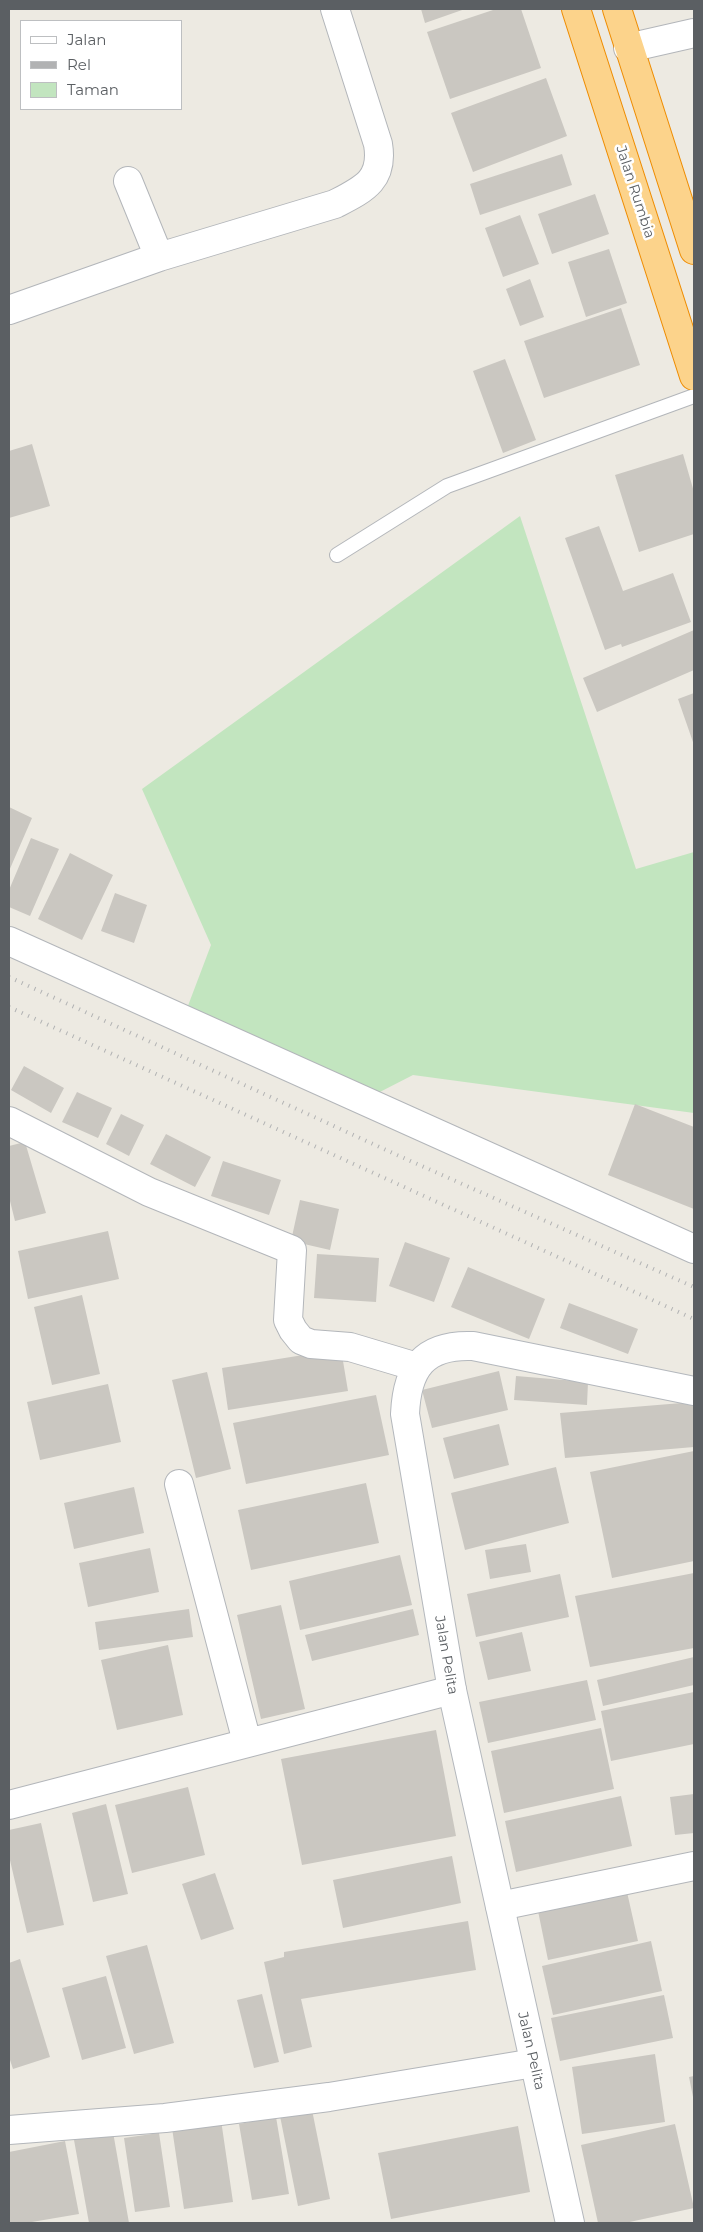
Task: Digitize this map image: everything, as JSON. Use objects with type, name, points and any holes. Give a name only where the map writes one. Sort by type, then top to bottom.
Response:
[{"type":"highway","name":"Jalan Rumbia","points":[[576,9],[694,376]]},
{"type":"highway","points":[[617,9],[694,250]]},
{"type":"street","points":[[9,310],[159,257],[335,204],[359,192],[371,182],[377,172],[380,156],[378,144],[335,9]]},
{"type":"street","points":[[628,48],[694,33]]},
{"type":"street","points":[[128,181],[159,257]]},
{"type":"street","points":[[9,941],[694,1249]]},
{"type":"street","points":[[9,1121],[149,1192],[292,1250],[288,1320],[293,1330],[302,1340],[311,1344],[350,1348],[417,1367]]},
{"type":"street","name":"Jalan Pelita","points":[[570,2223],[452,1690],[405,1414],[406,1396],[410,1379],[417,1367],[428,1356],[456,1345],[473,1346],[694,1391]]},
{"type":"street","points":[[179,1484],[247,1742]]},
{"type":"street","points":[[9,1805],[452,1690]]},
{"type":"street","points":[[500,1906],[694,1866]]},
{"type":"street","points":[[9,2130],[165,2118],[329,2097],[534,2063]]},
{"type":"lane","points":[[337,555],[447,486],[694,396]]},
{"type":"green space","points":[[520,516],[636,869],[694,852],[694,1113],[413,1075],[374,1095],[186,1011],[211,945],[142,789]]},
{"type":"building","points":[[421,9],[465,9],[425,23]]},
{"type":"building","points":[[496,9],[521,9],[541,68],[450,99],[427,32]]},
{"type":"building","points":[[546,78],[567,136],[473,172],[451,113]]},
{"type":"building","points":[[562,154],[572,185],[480,215],[470,184]]},
{"type":"building","points":[[595,194],[609,234],[552,254],[538,214]]},
{"type":"building","points":[[520,215],[539,264],[503,277],[485,228]]},
{"type":"building","points":[[609,249],[627,303],[586,317],[568,262]]},
{"type":"building","points":[[530,279],[544,317],[520,326],[506,289]]},
{"type":"building","points":[[621,308],[640,365],[544,398],[524,341]]},
{"type":"building","points":[[505,359],[536,440],[503,453],[473,371]]},
{"type":"building","points":[[32,444],[50,506],[9,518],[9,451]]},
{"type":"building","points":[[683,454],[694,492],[694,534],[639,552],[615,475]]},
{"type":"building","points":[[599,526],[623,591],[673,573],[691,622],[622,647],[621,644],[605,650],[565,538]]},
{"type":"building","points":[[694,630],[694,670],[597,712],[583,678]]},
{"type":"building","points":[[694,693],[694,745],[678,699]]},
{"type":"building","points":[[9,807],[32,818],[9,871]]},
{"type":"building","points":[[31,838],[59,849],[30,916],[9,907],[9,890]]},
{"type":"building","points":[[70,853],[113,875],[82,940],[38,919]]},
{"type":"building","points":[[115,893],[147,905],[134,943],[101,931]]},
{"type":"building","points":[[24,1066],[64,1088],[51,1113],[11,1090]]},
{"type":"building","points":[[77,1092],[112,1108],[98,1138],[62,1122]]},
{"type":"building","points":[[635,1104],[694,1127],[694,1209],[608,1175]]},
{"type":"building","points":[[121,1114],[144,1125],[129,1156],[106,1144]]},
{"type":"building","points":[[166,1134],[211,1157],[195,1187],[150,1164]]},
{"type":"building","points":[[25,1142],[46,1213],[15,1221],[9,1197],[9,1146]]},
{"type":"building","points":[[223,1161],[281,1180],[269,1215],[211,1196]]},
{"type":"building","points":[[300,1200],[339,1209],[330,1250],[291,1241]]},
{"type":"building","points":[[108,1231],[119,1279],[28,1299],[18,1251]]},
{"type":"building","points":[[405,1242],[450,1258],[434,1302],[389,1286]]},
{"type":"building","points":[[317,1254],[379,1258],[376,1302],[314,1298]]},
{"type":"building","points":[[468,1267],[545,1299],[529,1339],[451,1307]]},
{"type":"building","points":[[82,1295],[100,1374],[52,1385],[34,1307]]},
{"type":"building","points":[[569,1303],[638,1329],[628,1354],[560,1328]]},
{"type":"building","points":[[341,1349],[348,1391],[228,1410],[222,1368]]},
{"type":"building","points":[[499,1371],[508,1410],[432,1428],[422,1390]]},
{"type":"building","points":[[207,1372],[231,1469],[196,1478],[172,1380]]},
{"type":"building","points":[[516,1376],[588,1382],[587,1405],[514,1400]]},
{"type":"building","points":[[108,1384],[121,1442],[40,1460],[27,1402]]},
{"type":"building","points":[[376,1395],[389,1455],[246,1484],[233,1423]]},
{"type":"building","points":[[694,1402],[694,1447],[565,1458],[560,1413]]},
{"type":"building","points":[[499,1424],[509,1465],[454,1479],[443,1438]]},
{"type":"building","points":[[694,1451],[694,1561],[612,1578],[590,1472]]},
{"type":"building","points":[[556,1467],[569,1523],[465,1550],[451,1493]]},
{"type":"building","points":[[366,1483],[379,1543],[251,1570],[238,1510]]},
{"type":"building","points":[[134,1487],[144,1533],[74,1549],[64,1503]]},
{"type":"building","points":[[526,1544],[531,1572],[490,1579],[485,1550]]},
{"type":"building","points":[[150,1548],[159,1592],[88,1607],[79,1563]]},
{"type":"building","points":[[400,1555],[412,1605],[300,1630],[289,1581]]},
{"type":"building","points":[[694,1573],[694,1648],[590,1667],[575,1596]]},
{"type":"building","points":[[560,1574],[569,1617],[476,1637],[467,1594]]},
{"type":"building","points":[[281,1605],[305,1709],[261,1719],[237,1615]]},
{"type":"building","points":[[189,1609],[193,1637],[99,1650],[95,1622]]},
{"type":"building","points":[[413,1609],[419,1635],[312,1661],[305,1635]]},
{"type":"building","points":[[522,1632],[531,1671],[488,1680],[479,1642]]},
{"type":"building","points":[[168,1645],[183,1715],[117,1730],[101,1660]]},
{"type":"building","points":[[694,1657],[694,1685],[603,1706],[597,1680]]},
{"type":"building","points":[[587,1680],[596,1720],[488,1743],[479,1702]]},
{"type":"building","points":[[694,1692],[694,1744],[611,1761],[601,1711]]},
{"type":"building","points":[[601,1728],[614,1789],[504,1813],[491,1751]]},
{"type":"building","points":[[436,1730],[456,1836],[302,1865],[281,1759]]},
{"type":"building","points":[[188,1787],[205,1855],[132,1873],[115,1805]]},
{"type":"building","points":[[694,1794],[694,1833],[675,1835],[670,1797]]},
{"type":"building","points":[[621,1796],[632,1846],[516,1872],[505,1821]]},
{"type":"building","points":[[106,1804],[128,1894],[93,1902],[72,1813]]},
{"type":"building","points":[[41,1823],[64,1925],[27,1933],[9,1856],[9,1830]]},
{"type":"building","points":[[452,1856],[461,1903],[343,1928],[333,1880]]},
{"type":"building","points":[[215,1873],[234,1929],[201,1940],[182,1884]]},
{"type":"building","points":[[627,1892],[638,1941],[548,1960],[538,1911]]},
{"type":"building","points":[[468,1921],[476,1970],[301,1999],[312,2047],[284,2054],[264,1962],[284,1957],[284,1952]]},
{"type":"building","points":[[651,1941],[662,1991],[553,2015],[542,1966]]},
{"type":"building","points":[[147,1945],[174,2043],[134,2054],[106,1956]]},
{"type":"building","points":[[20,1959],[50,2057],[13,2069],[9,2057],[9,1963]]},
{"type":"building","points":[[106,1976],[126,2048],[82,2060],[62,1988]]},
{"type":"building","points":[[262,1994],[279,2062],[254,2068],[237,2000]]},
{"type":"building","points":[[664,1995],[673,2038],[560,2061],[551,2018]]},
{"type":"building","points":[[655,2054],[665,2122],[582,2134],[572,2067]]},
{"type":"building","points":[[694,2076],[694,2097],[693,2097],[689,2077]]},
{"type":"building","points":[[311,2105],[330,2199],[298,2206],[279,2111]]},
{"type":"building","points":[[276,2117],[289,2194],[252,2200],[239,2124]]},
{"type":"building","points":[[221,2120],[233,2202],[184,2209],[172,2128]]},
{"type":"building","points":[[675,2124],[694,2208],[625,2223],[598,2223],[581,2145]]},
{"type":"building","points":[[518,2126],[530,2192],[391,2219],[378,2153]]},
{"type":"building","points":[[113,2132],[129,2223],[89,2223],[74,2140]]},
{"type":"building","points":[[159,2133],[170,2207],[135,2212],[124,2138]]},
{"type":"building","points":[[65,2141],[79,2214],[26,2223],[9,2223],[9,2152]]},
{"type":"railway","points":[[9,977],[397,1155],[694,1287]]},
{"type":"railway","points":[[9,1007],[694,1319]]}]
